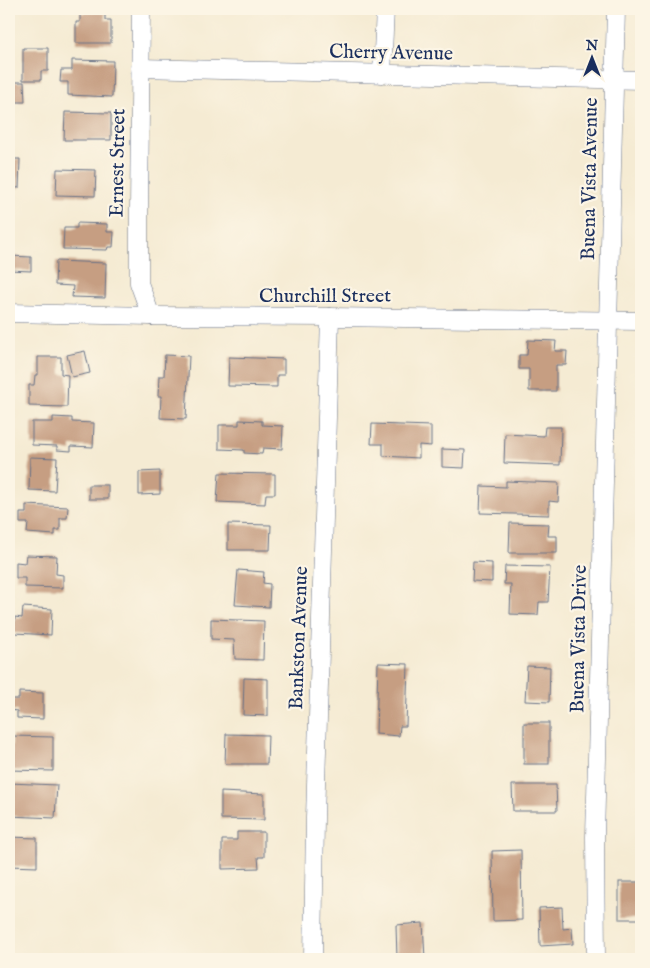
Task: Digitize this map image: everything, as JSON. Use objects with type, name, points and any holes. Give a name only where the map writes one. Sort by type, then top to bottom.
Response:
[{"type":"street","name":"Ernest Street","points":[[141,9],[138,211],[139,283],[150,316]]},
{"type":"street","points":[[382,74],[385,9]]},
{"type":"street","name":"Buena Vista Avenue","points":[[608,320],[616,9]]},
{"type":"street","name":"Cherry Avenue","points":[[140,68],[641,80]]},
{"type":"street","name":"Churchill Street","points":[[9,312],[150,316],[641,321]]},
{"type":"street","name":"Bankston Avenue","points":[[312,959],[330,317]]},
{"type":"street","name":"Buena Vista Drive","points":[[596,959],[595,838],[608,320]]},
{"type":"building","points":[[80,13],[105,13],[105,20],[111,20],[111,43],[76,43],[76,22],[80,22]]},
{"type":"building","points":[[23,48],[48,48],[48,71],[41,71],[41,80],[23,80]]},
{"type":"building","points":[[72,60],[113,61],[112,97],[68,95],[68,82],[60,82],[61,70],[72,70]]},
{"type":"building","points":[[9,82],[24,82],[25,102],[9,102]]},
{"type":"building","points":[[65,112],[111,113],[111,140],[64,140]]},
{"type":"building","points":[[9,159],[20,159],[19,188],[9,187]]},
{"type":"building","points":[[57,169],[96,170],[95,196],[56,195]]},
{"type":"building","points":[[77,223],[107,224],[107,232],[114,232],[113,247],[108,247],[107,250],[63,249],[64,228],[77,228]]},
{"type":"building","points":[[9,256],[31,257],[31,271],[9,270]]},
{"type":"building","points":[[56,261],[106,263],[105,298],[72,297],[73,286],[55,285]]},
{"type":"building","points":[[528,340],[556,341],[555,351],[567,351],[566,365],[556,365],[556,391],[529,391],[529,369],[519,369],[519,355],[527,355]]},
{"type":"building","points":[[85,351],[90,373],[72,377],[67,355]]},
{"type":"building","points":[[165,355],[189,356],[186,419],[160,418],[161,396],[158,396],[159,376],[164,376]]},
{"type":"building","points":[[38,357],[61,357],[61,374],[68,375],[67,407],[29,406],[29,385],[34,385],[35,375],[38,375]]},
{"type":"building","points":[[229,357],[284,359],[284,375],[277,375],[277,387],[228,386]]},
{"type":"building","points":[[53,417],[72,418],[72,422],[94,423],[93,447],[71,446],[71,451],[57,450],[57,446],[32,445],[32,422],[53,422]]},
{"type":"building","points":[[239,420],[262,421],[262,425],[283,426],[282,449],[263,448],[262,454],[244,453],[244,450],[219,449],[219,425],[239,425]]},
{"type":"building","points":[[372,424],[431,426],[431,446],[419,445],[419,458],[383,456],[383,444],[371,444]]},
{"type":"building","points":[[545,427],[561,427],[560,465],[504,463],[505,434],[544,436]]},
{"type":"building","points":[[442,449],[465,450],[464,468],[442,467]]},
{"type":"building","points":[[30,457],[57,458],[55,491],[29,490]]},
{"type":"building","points":[[160,471],[160,494],[139,495],[139,472]]},
{"type":"building","points":[[219,473],[275,474],[275,494],[266,494],[265,504],[217,502]]},
{"type":"building","points":[[506,481],[559,483],[558,502],[549,501],[549,515],[480,513],[481,486],[506,487]]},
{"type":"building","points":[[89,485],[108,485],[108,499],[89,499]]},
{"type":"building","points":[[26,505],[68,507],[67,518],[60,518],[60,530],[55,530],[55,535],[27,533],[28,523],[20,523],[20,513],[26,513]]},
{"type":"building","points":[[510,523],[549,524],[548,536],[557,536],[557,553],[509,553]]},
{"type":"building","points":[[228,524],[271,525],[270,550],[228,550]]},
{"type":"building","points":[[26,555],[57,556],[56,574],[63,575],[63,588],[25,587],[25,578],[16,578],[16,562],[25,563]]},
{"type":"building","points":[[473,562],[492,563],[492,582],[472,581]]},
{"type":"building","points":[[505,566],[550,567],[548,602],[539,602],[538,615],[510,614],[511,584],[504,584]]},
{"type":"building","points":[[238,570],[264,572],[263,583],[270,584],[269,607],[235,605]]},
{"type":"building","points":[[23,607],[52,609],[51,635],[14,633],[15,617],[22,618]]},
{"type":"building","points":[[211,619],[264,621],[263,660],[235,659],[234,640],[211,639]]},
{"type":"building","points":[[639,622],[641,622],[641,647],[638,647]]},
{"type":"building","points":[[378,663],[408,664],[406,726],[400,726],[399,736],[376,734]]},
{"type":"building","points":[[527,666],[550,667],[549,702],[525,701]]},
{"type":"building","points":[[244,678],[268,679],[268,716],[243,715]]},
{"type":"building","points":[[19,692],[43,693],[43,719],[17,718],[17,711],[10,710],[11,699],[19,699]]},
{"type":"building","points":[[524,723],[549,723],[549,764],[524,764]]},
{"type":"building","points":[[226,734],[268,735],[267,764],[225,764]]},
{"type":"building","points":[[12,736],[53,737],[53,771],[9,770],[9,756],[12,756]]},
{"type":"building","points":[[9,783],[57,785],[55,818],[9,816]]},
{"type":"building","points":[[512,785],[556,785],[557,811],[513,811]]},
{"type":"building","points":[[221,792],[264,794],[264,820],[221,819]]},
{"type":"building","points":[[237,832],[264,832],[264,857],[258,857],[259,868],[222,869],[222,840],[237,840]]},
{"type":"building","points":[[9,837],[37,838],[37,867],[9,866]]},
{"type":"building","points":[[521,850],[522,920],[493,921],[492,851]]},
{"type":"building","points":[[619,882],[641,882],[641,919],[619,919]]},
{"type":"building","points":[[562,907],[563,929],[572,928],[573,944],[540,946],[539,908]]},
{"type":"building","points":[[423,923],[425,959],[397,959],[396,925]]}]
